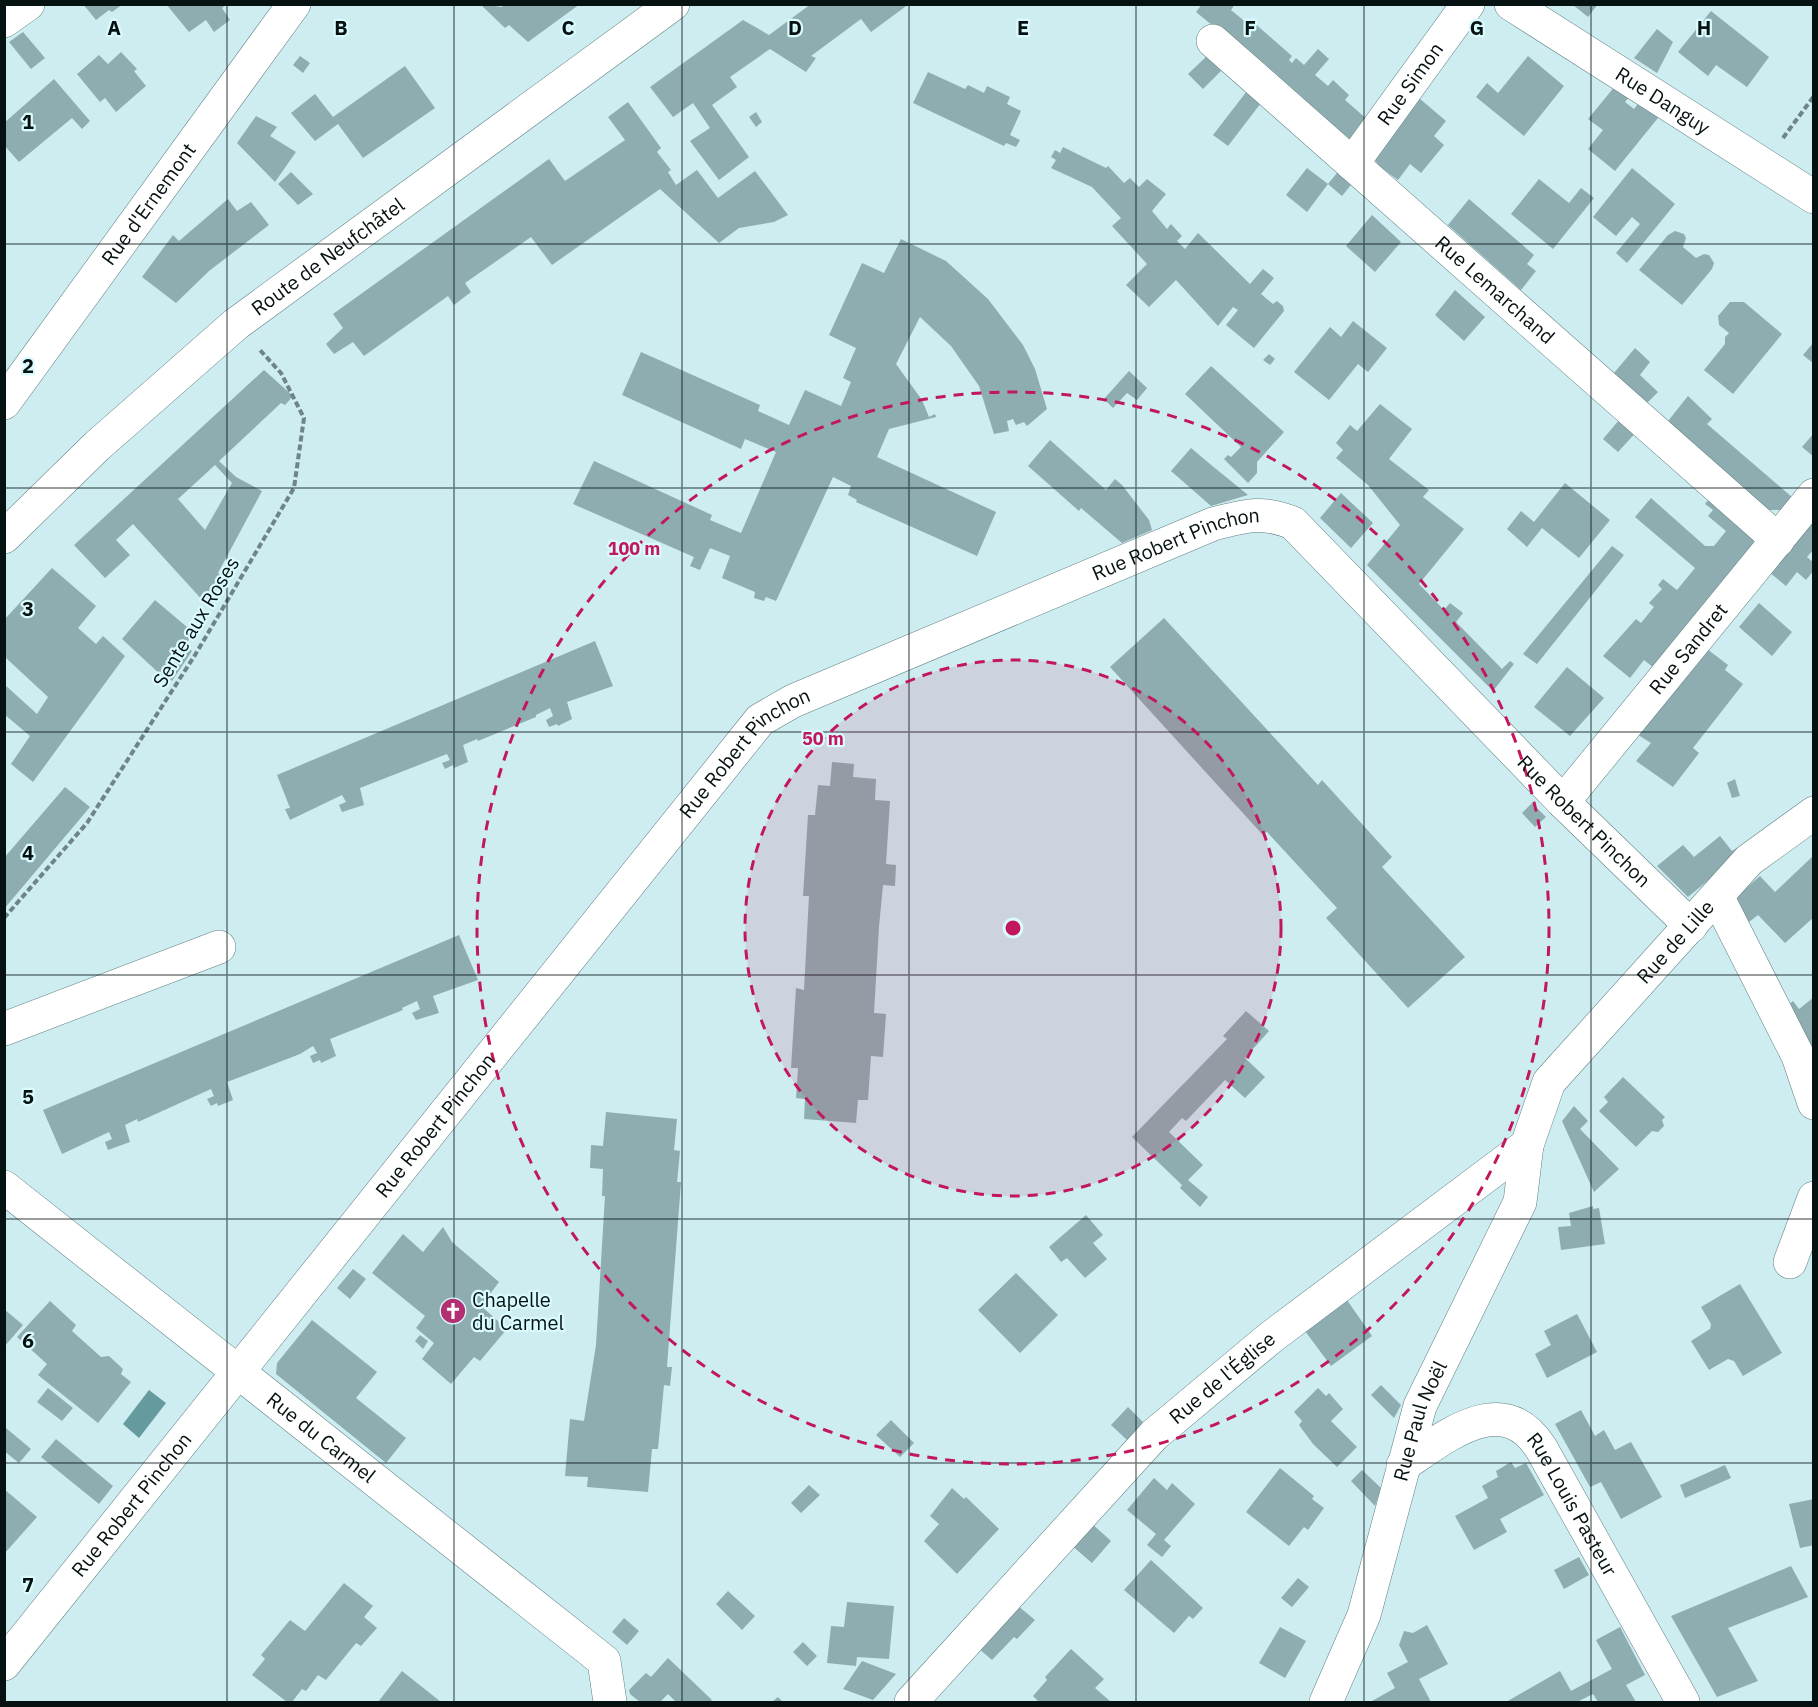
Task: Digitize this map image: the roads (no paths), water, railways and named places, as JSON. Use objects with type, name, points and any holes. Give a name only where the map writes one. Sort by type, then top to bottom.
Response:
[{"type":"street","points":[[4,21],[28,4]]},
{"type":"street","name":"Rue d'Ernemont","points":[[4,403],[294,4]]},
{"type":"street","name":"Route de Neufchâtel","points":[[4,537],[97,446],[236,324],[673,4]]},
{"type":"street","name":"Rue Simon","points":[[1352,164],[1468,4]]},
{"type":"street","name":"Rue Danguy","points":[[1511,4],[1814,197]]},
{"type":"street","name":"Rue Lemarchand","points":[[1213,41],[1778,540]]},
{"type":"street","name":"Rue Sandret","points":[[1563,802],[1814,495]]},
{"type":"street","name":"Rue Robert Pinchon","points":[[4,1664],[760,720],[793,701],[1213,524],[1251,514],[1272,514],[1293,523],[1563,802],[1691,926]]},
{"type":"street","name":"Rue de Lille","points":[[1527,1145],[1549,1082],[1749,860],[1814,813]]},
{"type":"street","points":[[1718,896],[1798,1056],[1814,1103]]},
{"type":"street","points":[[4,1029],[219,947]]},
{"type":"street","name":"Rue Paul Noël","points":[[1326,1702],[1364,1615],[1420,1406],[1520,1202],[1527,1145]]},
{"type":"street","name":"Rue de l'Église","points":[[911,1702],[1154,1435],[1270,1338],[1527,1145]]},
{"type":"street","name":"Rue du Carmel","points":[[4,1187],[604,1661],[610,1702]]},
{"type":"street","points":[[1790,1262],[1814,1198]]},
{"type":"street","name":"Rue Louis Pasteur","points":[[1403,1465],[1464,1427],[1479,1421],[1509,1420],[1524,1427],[1541,1448],[1683,1702]]},
{"type":"water","points":[[149,1390],[166,1403],[139,1438],[123,1424]]},
{"type":"place","name":"Chapelle du Carmel","points":[[453,1311]]}]
